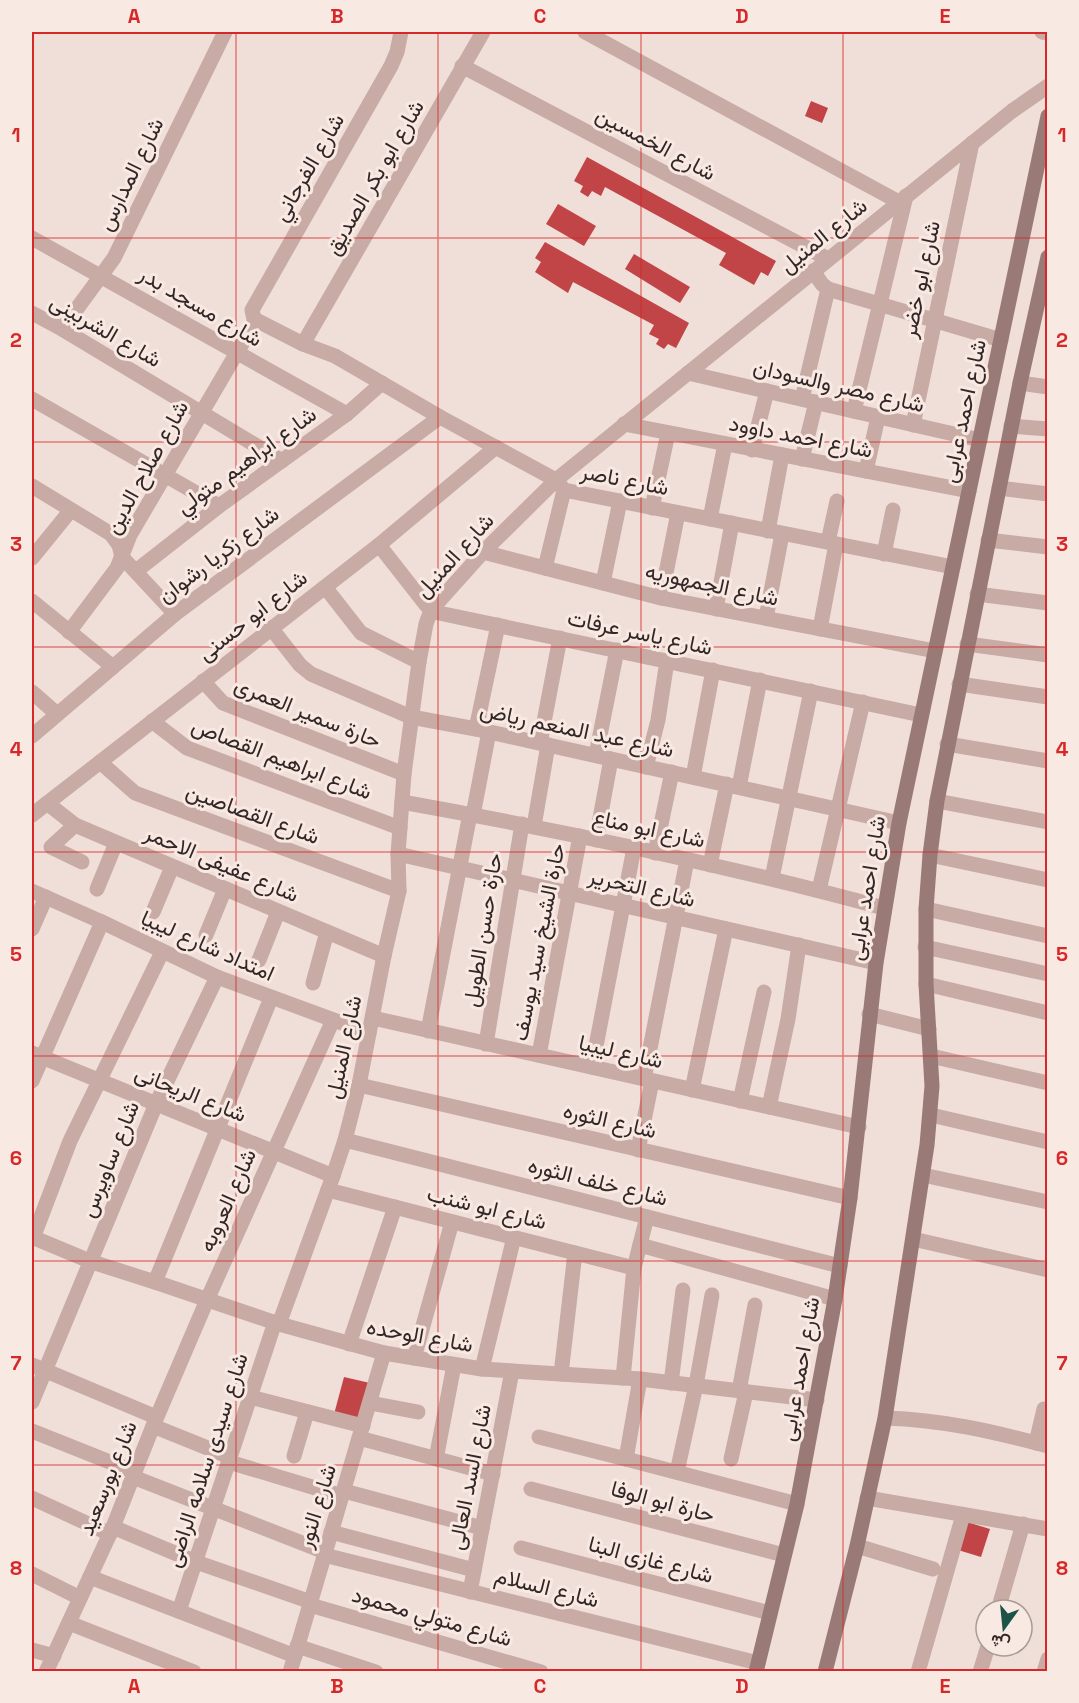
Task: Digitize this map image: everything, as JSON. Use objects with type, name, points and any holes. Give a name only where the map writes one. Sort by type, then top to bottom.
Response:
[{"type":"street","name":"شارع المدارس","points":[[62,329],[102,276],[124,238],[225,32]]},
{"type":"street","name":"شارع الفرجاني","points":[[256,320],[252,317],[252,310],[391,66],[397,52],[401,32]]},
{"type":"street","name":"شارع ابو بكر الصديق","points":[[303,344],[483,32]]},
{"type":"street","points":[[585,32],[903,199],[854,411]]},
{"type":"street","points":[[1042,32],[1047,33]]},
{"type":"street","name":"شارع الخمسين","points":[[462,66],[828,260]]},
{"type":"street","name":"شارع المنيل","points":[[277,1323],[331,1183],[359,1085],[399,891],[404,774],[419,662],[431,610],[483,552],[560,485],[624,424],[1012,111],[1047,86]]},
{"type":"street","name":"شارع احمد عرابى","points":[[757,1667],[797,1504],[835,1299],[859,1127],[869,1014],[899,823],[1047,116]]},
{"type":"street","name":"شارع ابو خضر","points":[[913,425],[972,144]]},
{"type":"street","name":"شارع مسجد بدر","points":[[32,238],[347,414]]},
{"type":"street","points":[[825,1671],[857,1546],[885,1418],[931,1115],[931,1056],[925,947],[930,855],[937,801],[1020,382],[1042,303],[1047,257]]},
{"type":"street","points":[[813,271],[828,290],[1001,340]]},
{"type":"street","points":[[802,459],[809,401],[828,290]]},
{"type":"street","name":"شارع الشربينى","points":[[32,313],[282,460]]},
{"type":"street","name":"شارع ناصر","points":[[256,320],[303,344],[335,356],[560,485],[652,508],[953,567]]},
{"type":"street","name":"شارع صلاح الدين","points":[[69,632],[110,579],[122,557],[130,535],[256,320]]},
{"type":"street","name":"شارع مصر والسودان","points":[[688,373],[980,440]]},
{"type":"street","points":[[1020,382],[1047,387]]},
{"type":"street","name":"شارع ابراهيم متولي","points":[[136,571],[219,506],[347,414],[382,383]]},
{"type":"street","points":[[752,450],[768,391]]},
{"type":"street","points":[[32,399],[219,506]]},
{"type":"street","name":"شارع زكريا رشوان","points":[[32,736],[175,614],[440,417]]},
{"type":"street","points":[[866,471],[879,417]]},
{"type":"street","name":"شارع احمد داوود","points":[[624,424],[969,491]]},
{"type":"street","points":[[1011,426],[1047,429]]},
{"type":"street","points":[[652,508],[668,433]]},
{"type":"street","points":[[710,519],[724,444]]},
{"type":"street","name":"شارع ابو حسنى","points":[[32,815],[379,545],[496,447]]},
{"type":"street","points":[[766,618],[782,455]]},
{"type":"street","points":[[545,568],[560,485]]},
{"type":"street","points":[[32,486],[111,534],[119,544],[122,557],[175,614]]},
{"type":"street","points":[[999,488],[1047,494]]},
{"type":"street","points":[[603,583],[620,501]]},
{"type":"street","points":[[819,629],[837,501]]},
{"type":"street","points":[[32,558],[71,510]]},
{"type":"street","points":[[884,554],[893,510]]},
{"type":"street","points":[[661,598],[678,513]]},
{"type":"street","points":[[716,609],[732,523]]},
{"type":"street","points":[[988,540],[1047,547]]},
{"type":"street","points":[[379,545],[431,610]]},
{"type":"street","name":"شارع الجمهوريه","points":[[483,552],[661,598],[935,651]]},
{"type":"street","points":[[325,587],[361,633],[419,662]]},
{"type":"street","points":[[977,594],[1047,603]]},
{"type":"street","points":[[32,601],[112,667]]},
{"type":"street","name":"شارع ياسر عرفات","points":[[431,610],[921,715]]},
{"type":"street","points":[[428,1031],[471,814],[498,625]]},
{"type":"street","name":"شارع عبد المنعم رياض","points":[[271,628],[300,665],[311,674],[411,717],[483,730],[899,823]]},
{"type":"street","name":"حارة حسن الطويل","points":[[486,1044],[513,880],[528,825],[544,744],[560,638]]},
{"type":"street","points":[[967,644],[1047,656]]},
{"type":"street","points":[[596,755],[617,650]]},
{"type":"street","points":[[646,767],[660,711],[667,661]]},
{"type":"street","points":[[693,777],[713,670]]},
{"type":"street","points":[[710,865],[760,680]]},
{"type":"street","name":"حارة سمير العمرى","points":[[203,681],[223,703],[404,774]]},
{"type":"street","points":[[959,684],[1047,697]]},
{"type":"street","points":[[772,878],[811,691]]},
{"type":"street","points":[[32,692],[57,714]]},
{"type":"street","points":[[819,890],[863,702]]},
{"type":"street","name":"شارع ابراهيم القصاص","points":[[152,721],[187,748],[400,828]]},
{"type":"street","points":[[947,744],[1047,761]]},
{"type":"street","points":[[596,840],[611,759]]},
{"type":"street","name":"شارع القصاصين","points":[[100,762],[135,793],[399,891]]},
{"type":"street","points":[[655,853],[672,772]]},
{"type":"street","points":[[937,801],[1047,822]]},
{"type":"street","name":"شارع ابو مناع","points":[[402,802],[528,825],[772,878],[884,908]]},
{"type":"street","name":"شارع عفيفى الاحمر","points":[[47,803],[75,825],[384,956]]},
{"type":"street","points":[[75,825],[51,847],[82,862]]},
{"type":"street","name":"حارة الشيخ سيد يوسف","points":[[539,1055],[580,836]]},
{"type":"street","points":[[97,889],[116,843]]},
{"type":"street","points":[[592,1067],[634,848]]},
{"type":"street","name":"شارع التحرير","points":[[399,855],[876,963]]},
{"type":"street","points":[[930,855],[1047,880]]},
{"type":"street","points":[[638,1150],[648,1080],[687,860]]},
{"type":"street","points":[[153,912],[172,867]]},
{"type":"street","points":[[206,934],[225,889]]},
{"type":"street","points":[[32,929],[39,894]]},
{"type":"street","name":"امتداد شارع ليبيا","points":[[39,894],[217,977],[333,1020],[371,1026]]},
{"type":"street","points":[[926,909],[1047,936]]},
{"type":"street","points":[[259,960],[278,912]]},
{"type":"street","points":[[32,1081],[37,1055],[102,922]]},
{"type":"street","points":[[692,1090],[726,929]]},
{"type":"street","points":[[313,982],[327,932]]},
{"type":"street","points":[[769,1107],[788,1019],[799,945]]},
{"type":"street","points":[[925,947],[1047,974]]},
{"type":"street","points":[[32,1237],[70,1141],[162,952]]},
{"type":"street","name":"شارع ساويرس","points":[[32,1402],[38,1367],[92,1262],[156,1104],[217,977]]},
{"type":"street","points":[[926,984],[1047,1012]]},
{"type":"street","points":[[740,1101],[764,992]]},
{"type":"street","points":[[154,1282],[271,998]]},
{"type":"street","points":[[869,1014],[929,1029]]},
{"type":"street","name":"شارع العروبه","points":[[207,1300],[333,1020]]},
{"type":"street","name":"شارع ليبيا","points":[[371,1026],[428,1031],[859,1127]]},
{"type":"street","name":"شارع الريحانى","points":[[37,1055],[273,1151],[331,1183]]},
{"type":"street","points":[[931,1056],[1047,1083]]},
{"type":"street","name":"شارع الثوره","points":[[359,1085],[850,1198]]},
{"type":"street","points":[[931,1115],[1047,1142]]},
{"type":"street","name":"شارع خلف الثوره","points":[[345,1140],[840,1266]]},
{"type":"street","points":[[923,1175],[1047,1202]]},
{"type":"street","name":"شارع ابو شنب","points":[[331,1183],[395,1207],[634,1268]]},
{"type":"street","points":[[349,1344],[395,1207]]},
{"type":"street","points":[[623,1378],[634,1268],[647,1217]]},
{"type":"street","points":[[414,1358],[452,1222]]},
{"type":"street","name":"شارع الوحده","points":[[32,1237],[92,1262],[207,1300],[277,1323],[384,1353],[482,1369],[640,1379],[817,1400]]},
{"type":"street","points":[[482,1369],[514,1237]]},
{"type":"street","points":[[913,1239],[1047,1270]]},
{"type":"street","points":[[640,1245],[835,1299]]},
{"type":"street","points":[[561,1374],[576,1253]]},
{"type":"street","points":[[670,1383],[683,1290]]},
{"type":"street","points":[[677,1472],[712,1295]]},
{"type":"street","name":"شارع بورسعيد","points":[[51,1667],[112,1530],[154,1422],[207,1300]]},
{"type":"street","points":[[731,1460],[755,1305]]},
{"type":"street","name":"شارع سيدى سلامه الراضى","points":[[179,1611],[277,1323]]},
{"type":"street","name":"شارع النور","points":[[290,1671],[384,1353]]},
{"type":"street","points":[[436,1459],[454,1365]]},
{"type":"street","points":[[38,1367],[230,1459],[343,1493],[482,1528]]},
{"type":"street","name":"شارع السد العالى","points":[[470,1592],[512,1371]]},
{"type":"street","points":[[626,1459],[640,1379]]},
{"type":"street","points":[[250,1397],[307,1412],[436,1459],[493,1474]]},
{"type":"street","points":[[370,1403],[418,1412]]},
{"type":"street","points":[[885,1418],[951,1423],[994,1431],[1042,1444],[1044,1410]]},
{"type":"street","points":[[294,1456],[307,1412]]},
{"type":"street","name":"شارع السلام","points":[[32,1431],[213,1509],[325,1554],[757,1667]]},
{"type":"street","points":[[539,1437],[797,1504]]},
{"type":"street","name":"حارة ابو الوفا","points":[[531,1489],[784,1555]]},
{"type":"street","name":"شارع متولي محمود","points":[[32,1498],[195,1562],[310,1603],[541,1671]]},
{"type":"street","points":[[867,1498],[1047,1529]]},
{"type":"street","points":[[918,1671],[963,1515]]},
{"type":"street","points":[[1001,1598],[1023,1524]]},
{"type":"street","points":[[332,1532],[474,1570]]},
{"type":"street","points":[[857,1546],[933,1569]]},
{"type":"street","name":"شارع غازى البنا","points":[[521,1548],[770,1613]]},
{"type":"street","points":[[32,1574],[80,1598]]},
{"type":"street","points":[[90,1577],[179,1611],[296,1651],[376,1671]]},
{"type":"street","points":[[69,1623],[194,1671]]},
{"type":"street","points":[[32,1650],[51,1667]]},
{"type":"street","points":[[1044,1671],[1047,1659]]},
{"type":"building","points":[[811,101],[828,108],[822,123],[805,116]]},
{"type":"building","points":[[587,157],[776,261],[768,276],[761,272],[754,285],[719,265],[726,253],[605,187],[601,196],[592,191],[588,197],[580,192],[583,186],[574,181]]},
{"type":"building","points":[[558,204],[596,226],[584,246],[546,224]]},
{"type":"building","points":[[545,242],[689,323],[676,348],[668,344],[664,349],[656,344],[659,339],[649,334],[654,325],[573,282],[568,293],[535,272],[541,262],[535,258]]},
{"type":"building","points":[[634,254],[690,287],[680,303],[625,269]]},
{"type":"building","points":[[344,1377],[370,1383],[359,1424],[333,1418]]},
{"type":"building","points":[[967,1522],[990,1529],[981,1557],[958,1550]]}]
